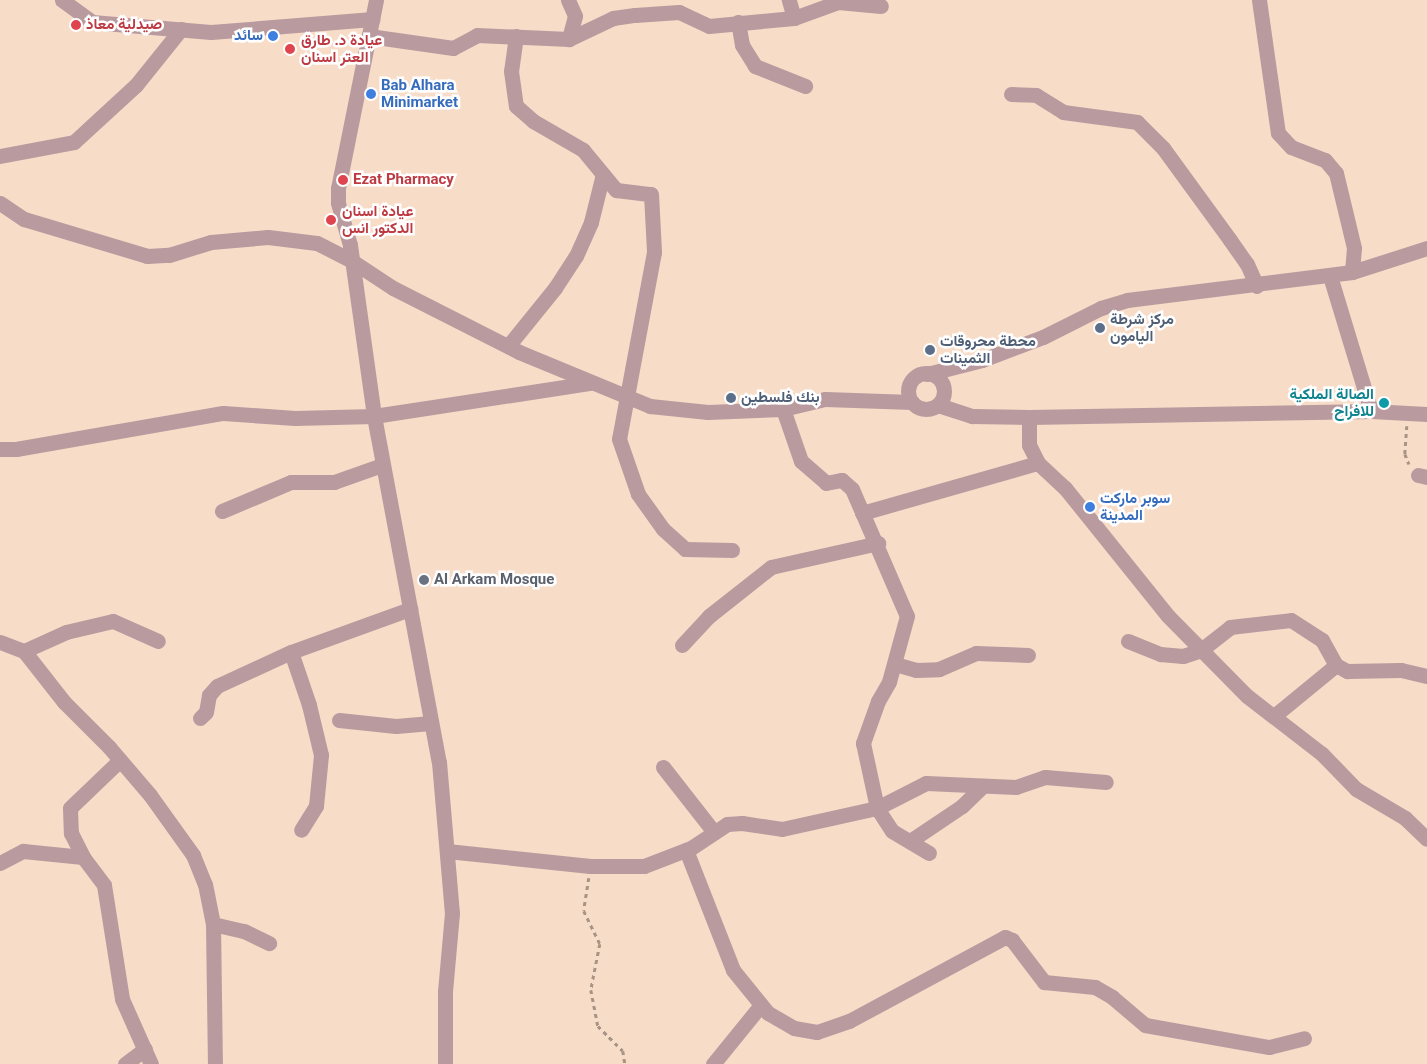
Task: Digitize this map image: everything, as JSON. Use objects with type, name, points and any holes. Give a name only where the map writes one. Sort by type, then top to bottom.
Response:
[{"type":"street","points":[[62,0],[92,22],[211,32],[372,19]]},
{"type":"street","points":[[376,0],[338,188],[340,217],[352,261],[382,465],[439,762],[452,930],[445,992],[445,1064]]},
{"type":"street","points":[[568,0],[574,16],[570,39]]},
{"type":"street","points":[[789,0],[794,18]]},
{"type":"street","points":[[1259,0],[1278,133],[1291,147],[1325,160],[1336,173],[1354,248],[1352,272]]},
{"type":"street","points":[[369,36],[454,48],[478,35],[570,39],[613,18],[679,12],[709,26],[794,18],[838,2],[881,6]]},
{"type":"street","points":[[738,22],[742,45],[755,66],[805,86]]},
{"type":"street","points":[[0,156],[74,142],[136,85],[181,29]]},
{"type":"street","points":[[516,36],[511,71],[516,106],[533,121],[583,150],[616,190],[651,194],[654,252],[640,342],[625,398],[619,439],[638,494],[658,522],[685,549],[732,550]]},
{"type":"street","points":[[1011,94],[1036,95],[1063,112],[1137,122],[1163,148],[1247,264],[1257,286]]},
{"type":"street","points":[[508,346],[555,288],[576,256],[591,222],[603,174]]},
{"type":"street","points":[[0,203],[24,219],[147,256],[169,255],[211,242],[268,237],[317,243],[352,261],[393,288],[508,346],[625,398],[684,412],[783,409],[826,399],[912,402],[927,409],[938,405],[972,416],[1029,417],[1371,411],[1427,414]]},
{"type":"street","points":[[912,402],[909,386],[916,376],[982,360],[1121,302],[1330,276],[1352,272],[1427,248]]},
{"type":"street","points":[[1330,276],[1371,411]]},
{"type":"street","points":[[927,374],[938,379],[943,389],[938,405]]},
{"type":"street","points":[[0,449],[25,448],[223,413],[295,418],[374,416],[590,383]]},
{"type":"street","points":[[783,409],[801,461],[826,483],[842,480],[848,484],[878,543],[907,616],[894,664],[863,743],[878,808],[892,831],[929,853]]},
{"type":"street","points":[[1029,417],[1029,445],[1038,463],[1065,488],[1168,616],[1247,696],[1322,754],[1356,789],[1405,818],[1427,839]]},
{"type":"street","points":[[862,513],[1038,463]]},
{"type":"street","points":[[222,511],[291,482],[334,482],[382,465]]},
{"type":"street","points":[[682,644],[709,616],[772,567],[878,543]]},
{"type":"street","points":[[200,718],[206,712],[207,698],[214,688],[291,652],[410,609]]},
{"type":"street","points":[[1128,641],[1160,654],[1183,656],[1201,650],[1230,627],[1290,620],[1322,640],[1336,665],[1346,671],[1401,670],[1427,676]]},
{"type":"street","points":[[24,651],[66,632],[113,621],[158,641]]},
{"type":"street","points":[[0,642],[24,651],[64,702],[120,760],[150,795],[192,855],[205,884],[213,924],[215,1064]]},
{"type":"street","points":[[291,652],[309,704],[321,755],[316,806],[301,830]]},
{"type":"street","points":[[894,664],[916,670],[939,669],[976,653],[1028,655]]},
{"type":"street","points":[[1274,716],[1336,665]]},
{"type":"street","points":[[339,720],[396,726],[432,723]]},
{"type":"street","points":[[120,760],[70,808],[71,834],[83,857],[104,885],[122,999],[151,1064]]},
{"type":"street","points":[[663,767],[714,832]]},
{"type":"street","points":[[447,851],[590,866],[644,866],[686,850],[714,832],[735,823],[771,829],[793,827],[830,816],[878,808],[926,784],[1016,786],[1045,777],[1106,782]]},
{"type":"street","points":[[910,841],[962,806],[983,786]]},
{"type":"street","points":[[686,850],[733,970],[761,1005],[785,1024],[817,1032],[849,1021],[1005,937],[1012,940],[1044,982],[1095,987],[1112,997],[1145,1025],[1269,1046],[1304,1038]]},
{"type":"street","points":[[0,863],[23,851],[83,857]]},
{"type":"street","points":[[213,924],[244,931],[269,943]]},
{"type":"street","points":[[713,1064],[761,1005]]},
{"type":"street","points":[[125,1064],[145,1049]]},
{"type":"path","points":[[1408,414],[1405,454],[1422,476]]},
{"type":"path","points":[[590,866],[584,911],[600,944],[591,990],[598,1026],[623,1051],[624,1064]]},
{"type":"place","name":"صيدلية معاذ","points":[[76,25]]},
{"type":"place","name":"سائد","points":[[273,36]]},
{"type":"place","name":"عيادة د. طارق العتر اسنان","points":[[290,49]]},
{"type":"place","name":"Bab Alhara Minimarket","points":[[371,94]]},
{"type":"place","name":"Ezat Pharmacy","points":[[343,180]]},
{"type":"place","name":"عيادة اسنان الدكتور انس","points":[[331,220]]},
{"type":"place","name":"مركز شرطة اليامون","points":[[1100,328]]},
{"type":"place","name":"محطة محروقات الثمينات","points":[[930,350]]},
{"type":"place","name":"بنك فلسطين","points":[[731,398]]},
{"type":"place","name":"الصالة الملكية للافراح","points":[[1384,403]]},
{"type":"place","name":"سوبر ماركت المدينة","points":[[1090,507]]},
{"type":"place","name":"Al Arkam Mosque","points":[[424,580]]}]
